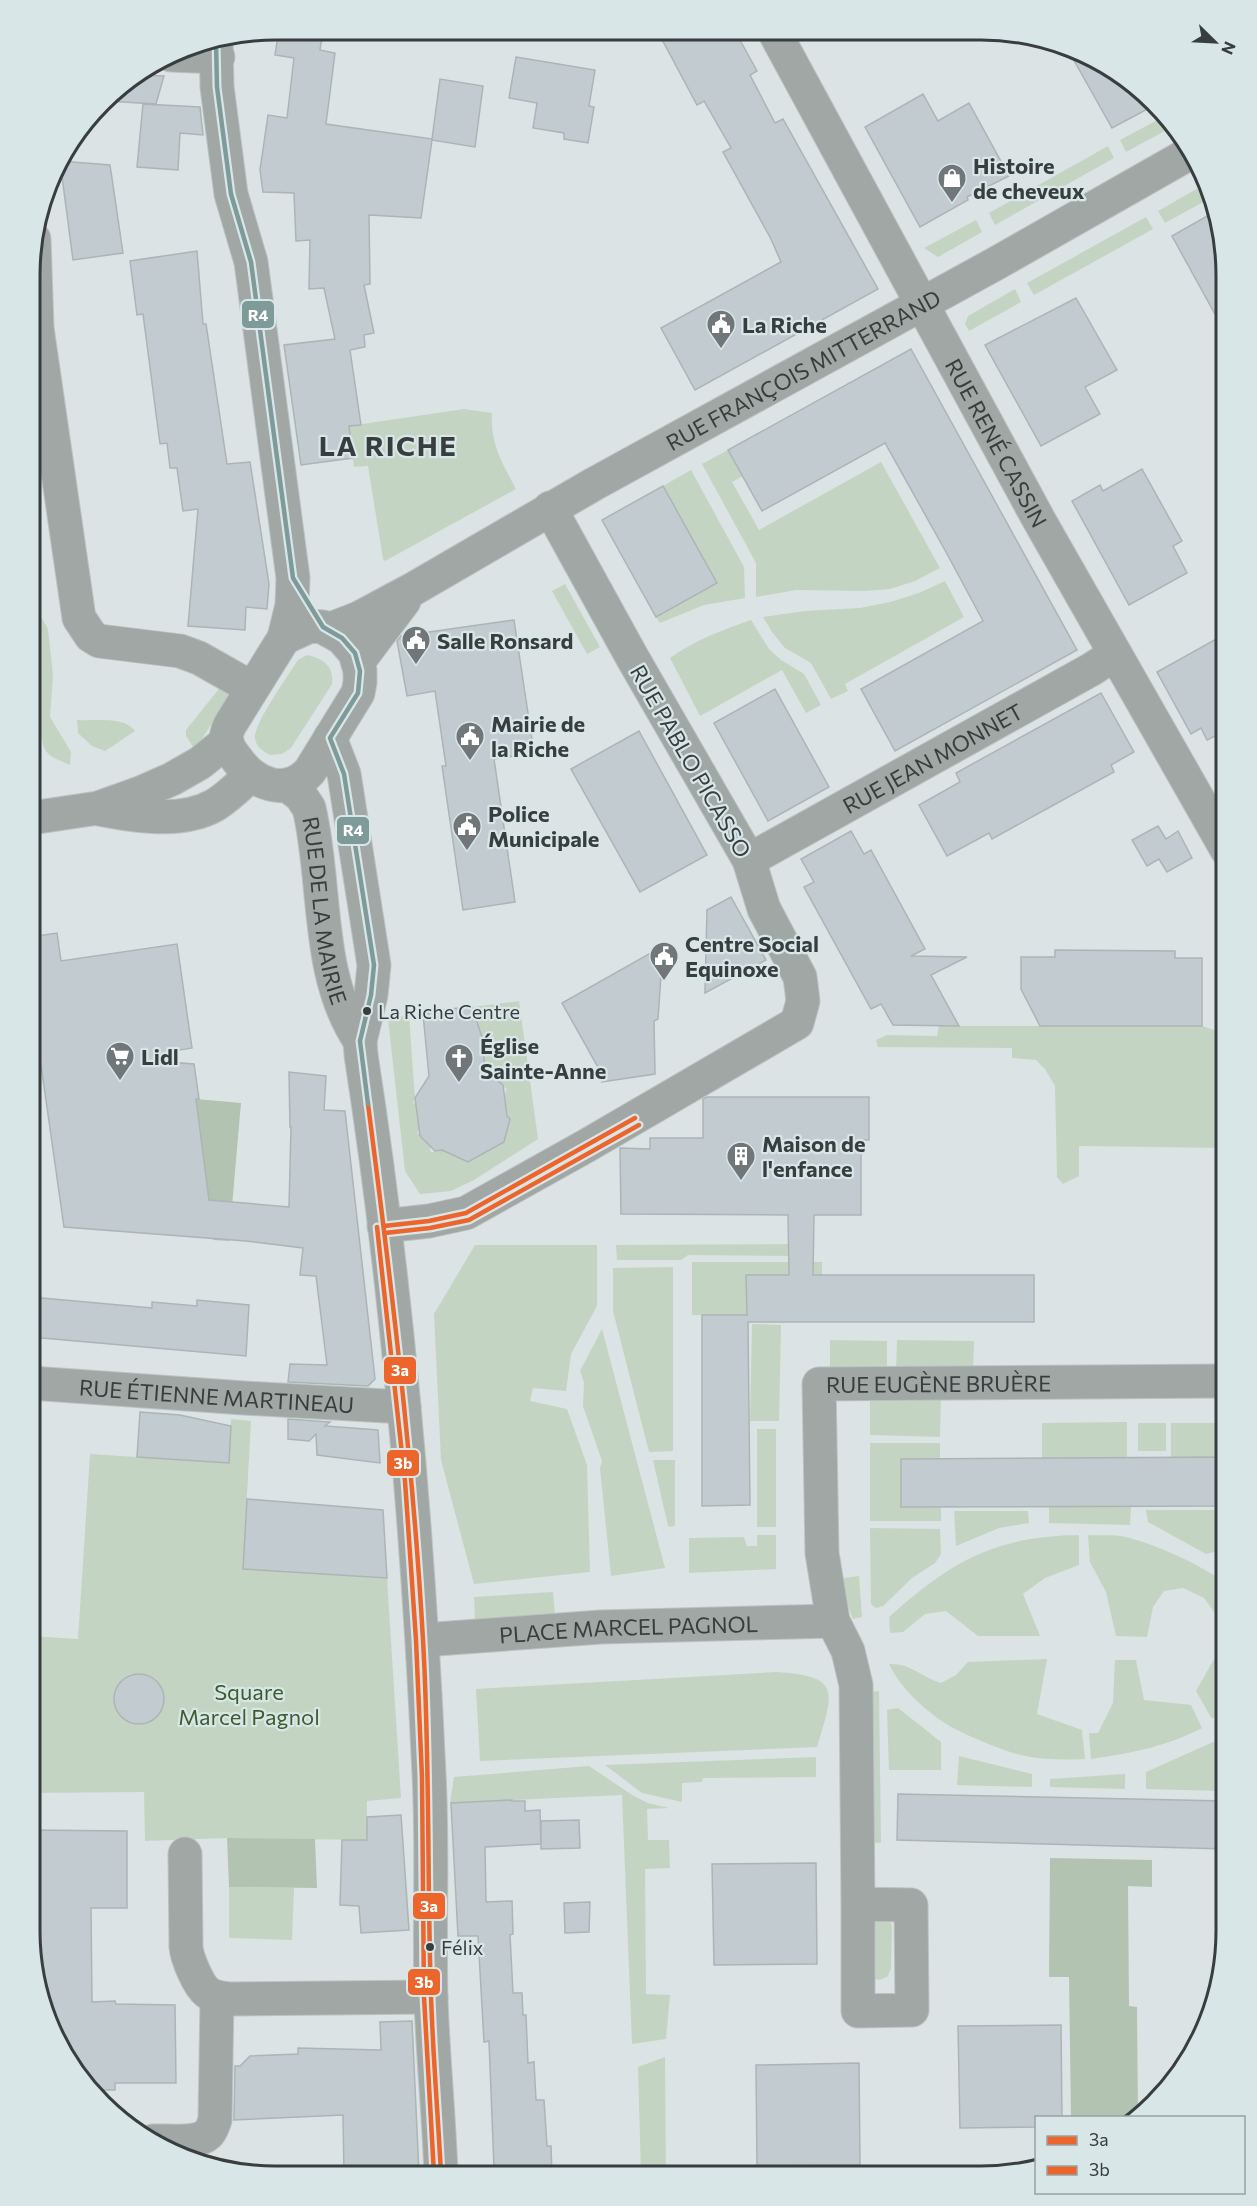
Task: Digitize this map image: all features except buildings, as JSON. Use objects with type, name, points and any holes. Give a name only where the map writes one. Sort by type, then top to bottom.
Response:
[{"type":"street","name":"RUE RENÉ CASSIN","points":[[779,40],[921,304],[1216,831]]},
{"type":"street","points":[[217,50],[217,87],[231,194],[251,262],[293,578],[292,605],[284,638],[229,726],[227,741],[237,759],[251,775],[268,784],[287,785],[303,779],[310,771],[358,693],[360,682],[355,652],[342,638],[325,629],[309,626],[284,638]]},
{"type":"street","name":"RUE FRANÇOIS MITTERRAND","points":[[325,629],[359,618],[414,588],[550,508],[1184,156]]},
{"type":"street","points":[[40,348],[80,618],[91,636],[99,640],[180,651],[199,658],[252,688]]},
{"type":"street","name":"RUE PABLO PICASSO","points":[[384,1226],[429,1221],[466,1213],[586,1146],[796,1023],[803,1001],[800,977],[764,909],[749,860],[632,657],[550,508]]},
{"type":"street","points":[[293,578],[325,629]]},
{"type":"street","name":"RUE FRANÇOIS MITTERRAND","points":[[358,662],[414,588]]},
{"type":"street","name":"RUE JEAN MONNET","points":[[749,860],[1115,654]]},
{"type":"street","name":"RUE DE LA MAIRIE","points":[[330,738],[344,774],[374,965],[371,995],[360,1041],[384,1226],[412,1480],[423,1640],[429,1777],[431,1997],[441,2166]]},
{"type":"street","points":[[40,817],[98,808],[172,779],[200,763],[227,741]]},
{"type":"street","points":[[98,808],[152,816],[199,812],[227,797],[251,775]]},
{"type":"street","name":"RUE DE LA MAIRIE","points":[[287,785],[301,796],[309,808],[330,961],[348,1023],[360,1041]]},
{"type":"street","name":"RUE EUGÈNE BRUÈRE","points":[[833,1621],[822,1553],[819,1384],[1216,1381]]},
{"type":"street","name":"RUE ÉTIENNE MARTINEAU","points":[[40,1384],[404,1407]]},
{"type":"street","points":[[833,1621],[848,1651],[856,1685],[858,1904]]},
{"type":"street","name":"PLACE MARCEL PAGNOL","points":[[423,1640],[601,1627],[833,1621]]},
{"type":"street","points":[[185,1854],[187,1957],[205,1991],[217,1998],[431,1997]]},
{"type":"street","points":[[171,2141],[191,2140],[207,2135],[215,2120],[217,1998]]},
{"type":"green space","points":[[1157,120],[1166,130],[1126,152],[1120,140]]},
{"type":"green space","points":[[1108,146],[1114,158],[995,225],[989,213]]},
{"type":"green space","points":[[1199,187],[1204,201],[1165,223],[1158,211]]},
{"type":"green space","points":[[1146,217],[1153,229],[1034,295],[1027,283]]},
{"type":"green space","points":[[976,220],[982,232],[938,257],[924,248]]},
{"type":"green space","points":[[1015,289],[1021,302],[969,331],[965,324],[968,316]]},
{"type":"green space","points":[[464,409],[492,413],[495,443],[516,489],[385,561],[368,466],[354,467],[349,426]]},
{"type":"green space","points":[[728,450],[743,476],[732,482],[759,530],[881,462],[940,568],[915,581],[890,589],[796,590],[756,597],[756,563],[702,464]]},
{"type":"green space","points":[[691,470],[744,567],[745,598],[704,605],[660,623],[656,617],[716,583],[663,486]]},
{"type":"green space","points":[[945,581],[964,617],[845,684],[848,691],[831,699],[811,663],[785,648],[763,617],[805,611],[860,608],[919,593]]},
{"type":"green space","points":[[565,584],[600,647],[587,654],[552,591]]},
{"type":"green space","points":[[40,615],[48,629],[53,675],[50,717],[71,752],[70,765],[50,755],[42,742]]},
{"type":"green space","points":[[751,620],[769,649],[781,660],[804,674],[821,705],[806,713],[782,670],[700,716],[670,658],[699,641]]},
{"type":"green space","points":[[307,655],[327,664],[331,672],[332,684],[291,748],[282,754],[270,755],[257,744],[256,731],[265,711],[298,660]]},
{"type":"green space","points":[[222,685],[228,691],[229,696],[195,750],[186,736],[186,730]]},
{"type":"green space","points":[[77,720],[116,721],[130,726],[135,731],[105,751],[92,746],[78,733]]},
{"type":"green space","points":[[519,1001],[538,1139],[474,1180],[451,1191],[420,1194],[405,1171],[388,1019],[409,1015],[415,1099],[413,1102],[416,1105],[419,1129],[417,1133],[420,1132],[433,1147],[430,1148],[431,1152],[452,1149],[461,1154],[459,1158],[473,1155],[475,1158],[479,1156],[477,1153],[484,1145],[505,1142],[505,1119],[509,1122],[510,1119],[506,1113],[505,1104],[507,1089],[504,1087],[502,1090],[483,1093],[472,1007]]},
{"type":"green space","points":[[939,1026],[1202,1026],[1216,1031],[1216,1148],[1079,1146],[1079,1176],[1063,1184],[1057,1177],[1055,1086],[1045,1069],[1036,1060],[1012,1058],[1012,1048],[878,1047],[876,1040],[887,1035],[937,1036]]},
{"type":"green space","points":[[196,1099],[241,1103],[229,1241],[213,1240]]},
{"type":"green space","points":[[804,1244],[798,1256],[688,1255],[681,1260],[617,1260],[616,1245]]},
{"type":"green space","points":[[475,1245],[597,1245],[597,1306],[571,1354],[566,1391],[533,1388],[530,1401],[567,1409],[587,1465],[590,1572],[474,1584],[441,1460],[434,1314]]},
{"type":"green space","points":[[692,1262],[822,1262],[822,1275],[747,1275],[747,1315],[692,1315]]},
{"type":"green space","points":[[673,1267],[673,1451],[649,1452],[613,1311],[613,1268]]},
{"type":"green space","points":[[752,1324],[781,1325],[779,1421],[750,1421]]},
{"type":"green space","points":[[602,1329],[665,1568],[611,1576],[600,1468],[602,1461],[583,1406],[584,1382],[580,1371]]},
{"type":"green space","points":[[830,1340],[887,1341],[887,1373],[830,1373]]},
{"type":"green space","points":[[897,1340],[974,1341],[973,1374],[896,1373]]},
{"type":"green space","points":[[870,1392],[941,1394],[940,1437],[870,1435]]},
{"type":"green space","name":"Square Marcel Pagnol","points":[[231,1419],[251,1421],[243,1568],[387,1578],[401,1798],[367,1801],[367,1840],[227,1838],[145,1841],[144,1792],[40,1793],[40,1637],[78,1639],[90,1454],[229,1463]]},
{"type":"green space","points":[[1127,1422],[1127,1458],[1042,1458],[1042,1423]]},
{"type":"green space","points":[[1138,1423],[1166,1423],[1166,1451],[1138,1451]]},
{"type":"green space","points":[[1171,1423],[1216,1423],[1216,1457],[1171,1457]]},
{"type":"green space","points":[[757,1429],[776,1429],[776,1527],[757,1527]]},
{"type":"green space","points":[[870,1443],[940,1443],[940,1458],[901,1459],[901,1506],[941,1507],[941,1521],[870,1521]]},
{"type":"green space","points":[[653,1460],[675,1460],[675,1525],[671,1527],[668,1526]]},
{"type":"green space","points":[[1049,1506],[1131,1507],[1130,1525],[1049,1523]]},
{"type":"green space","points":[[1146,1510],[1216,1510],[1216,1552],[1206,1554],[1148,1522]]},
{"type":"green space","points":[[954,1511],[1028,1511],[1029,1523],[999,1528],[956,1546]]},
{"type":"green space","points":[[870,1528],[940,1529],[941,1554],[935,1563],[912,1578],[883,1606],[876,1608],[871,1604]]},
{"type":"green space","points":[[757,1535],[776,1535],[776,1569],[689,1573],[689,1538],[744,1537],[747,1546],[757,1546]]},
{"type":"green space","points":[[1079,1535],[1079,1565],[1045,1578],[1023,1594],[1040,1636],[978,1636],[946,1611],[925,1614],[903,1632],[890,1633],[889,1617],[933,1581],[975,1556],[1022,1540]]},
{"type":"green space","points":[[1088,1535],[1125,1537],[1150,1544],[1206,1570],[1216,1577],[1216,1615],[1204,1598],[1183,1588],[1164,1591],[1153,1607],[1147,1637],[1116,1636],[1106,1592],[1090,1562]]},
{"type":"green space","points":[[859,1576],[862,1617],[853,1619],[838,1579]]},
{"type":"green space","points":[[553,1592],[555,1615],[475,1620],[474,1597]]},
{"type":"green space","points":[[1047,1659],[1037,1714],[1082,1730],[1085,1759],[1025,1756],[961,1732],[921,1704],[899,1681],[889,1664],[909,1668],[941,1683],[956,1675],[968,1662]]},
{"type":"green space","points":[[1216,1659],[1216,1717],[1212,1719],[1196,1691]]},
{"type":"green space","points":[[1115,1660],[1136,1660],[1144,1700],[1191,1705],[1202,1728],[1175,1740],[1148,1748],[1091,1759],[1089,1733],[1098,1733],[1113,1703]]},
{"type":"green space","points":[[776,1672],[813,1678],[823,1683],[828,1690],[827,1713],[817,1747],[480,1761],[476,1689]]},
{"type":"green space","points":[[879,1691],[881,1843],[870,1842],[869,1692]]},
{"type":"green space","points":[[898,1708],[941,1742],[941,1770],[889,1770],[887,1710]]},
{"type":"green space","points":[[1213,1742],[1216,1743],[1216,1791],[1146,1789],[1146,1772]]},
{"type":"green space","points":[[959,1756],[1032,1774],[1032,1787],[957,1785]]},
{"type":"green space","points":[[816,1757],[816,1777],[703,1778],[702,1782],[682,1783],[682,1802],[642,1793],[605,1765]]},
{"type":"green space","points":[[589,1766],[632,1795],[648,1803],[669,1808],[647,1809],[648,1840],[669,1840],[670,1868],[645,1869],[646,1994],[670,1995],[666,2039],[632,2044],[622,1795],[450,1803],[454,1777]]},
{"type":"green space","points":[[1125,1774],[1125,1789],[1050,1787],[1050,1779]]},
{"type":"green space","points":[[227,1838],[315,1839],[317,1888],[229,1887]]},
{"type":"green space","points":[[1050,1858],[1152,1860],[1152,1887],[1128,1886],[1129,2006],[1137,2007],[1138,2105],[1125,2116],[1071,2116],[1069,1977],[1049,1977]]},
{"type":"green space","points":[[229,1887],[294,1888],[292,1940],[229,1938]]},
{"type":"green space","points":[[885,1918],[892,1927],[891,1969],[887,1977],[879,1980],[871,1977],[871,1921]]},
{"type":"green space","points":[[665,2057],[666,2166],[641,2166],[638,2067]]},
{"type":"transit line","name":"R4","points":[[216,49],[217,87],[231,194],[251,262],[293,578],[323,627],[342,638],[355,653],[360,671],[358,693],[330,738],[344,774],[374,965],[371,995],[360,1041],[368,1104]]},
{"type":"transit line","name":"3a","points":[[368,1104],[400,1372],[419,1573],[427,1729],[431,1996],[441,2166]]},
{"type":"transit line","name":"3a","points":[[384,1226],[429,1221],[466,1213],[635,1118]]},
{"type":"transit line","name":"3b","points":[[385,1233],[430,1228],[469,1220],[639,1125]]},
{"type":"transit line","name":"3b","points":[[377,1227],[405,1481],[416,1640],[422,1777],[424,1997],[434,2166]]},
{"type":"place","name":"Histoire de cheveux","points":[[952,204]]},
{"type":"place","name":"La Riche","points":[[721,350]]},
{"type":"place","name":"Salle Ronsard","points":[[416,666]]},
{"type":"place","name":"Mairie de la Riche","points":[[470,762]]},
{"type":"place","name":"Police Municipale","points":[[467,852]]},
{"type":"place","name":"Centre Social Equinoxe","points":[[664,982]]},
{"type":"place","name":"La Riche Centre","points":[[367,1011]]},
{"type":"place","name":"Lidl","points":[[120,1082]]},
{"type":"place","name":"Église Sainte-Anne","points":[[459,1084]]},
{"type":"place","name":"Maison de l'enfance","points":[[741,1182]]},
{"type":"place","name":"Félix","points":[[430,1947]]},
{"type":"district","name":"LA RICHE","points":[[388,445]]}]
